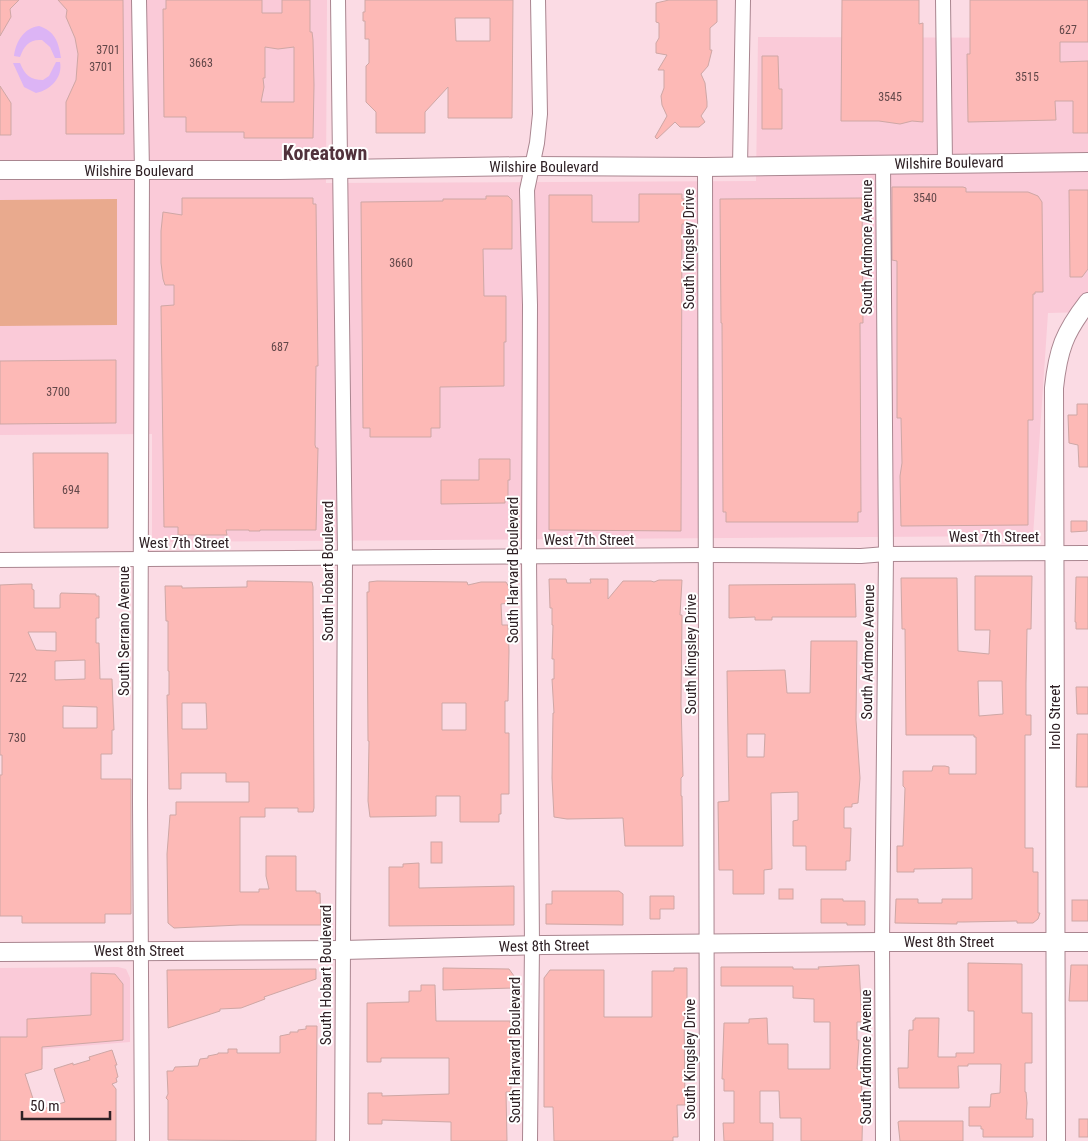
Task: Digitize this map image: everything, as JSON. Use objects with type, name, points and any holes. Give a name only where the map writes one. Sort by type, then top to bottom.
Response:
[{"type":"main road","name":"Wilshire Boulevard","points":[[0,170],[142,171],[1088,162]]},
{"type":"main road","name":"Irolo Street","points":[[1056,1141],[1055,377],[1064,337],[1088,302]]},
{"type":"main road","name":"West 8th Street","points":[[0,952],[343,950],[882,942],[1088,942]]},
{"type":"street","name":"South Serrano Avenue","points":[[139,0],[142,171],[140,559],[142,1141]]},
{"type":"street","name":"South Hobart Boulevard","points":[[338,0],[345,558],[342,1141]]},
{"type":"street","name":"South Harvard Boulevard","points":[[530,1141],[532,946],[529,556],[530,305],[526,190],[537,143],[540,114],[538,0]]},
{"type":"street","points":[[740,166],[743,0]]},
{"type":"street","points":[[944,0],[945,162]]},
{"type":"street","name":"South Ardmore Avenue","points":[[883,163],[886,554],[882,942],[883,1141]]},
{"type":"street","name":"South Kingsley Drive","points":[[705,166],[707,1141]]},
{"type":"street","name":"West 7th Street","points":[[0,560],[707,555],[861,556],[886,554],[1088,553]]},
{"type":"shaded area","points":[[0,0],[327,0],[326,183],[756,181],[758,37],[1088,38],[1088,312],[1048,313],[1033,536],[152,542],[152,434],[0,435]]},
{"type":"shaded area","points":[[39,26],[49,31],[55,38],[61,58],[55,58],[50,47],[42,40],[30,42],[20,57],[14,56],[19,40],[25,32]]},
{"type":"shaded area","points":[[56,62],[60,62],[58,78],[51,86],[36,93],[24,87],[13,63],[20,63],[26,74],[31,78],[43,80],[49,76]]},
{"type":"shaded area","points":[[117,199],[117,325],[0,326],[0,200]]},
{"type":"shaded area","points":[[118,967],[126,969],[130,978],[130,1042],[43,1049],[43,1065],[0,1066],[0,968]]},
{"type":"building","points":[[0,0],[19,0],[10,9],[11,17],[0,36]]},
{"type":"building","points":[[58,0],[123,0],[124,134],[66,134],[66,102],[76,80],[78,54],[75,38],[66,17],[67,10]]},
{"type":"building","points":[[166,0],[262,0],[262,13],[282,13],[282,0],[310,0],[310,32],[312,32],[313,40],[314,85],[313,138],[244,138],[244,132],[186,132],[186,117],[164,117],[163,9],[166,9]],"holes":[[[265,47],[278,49],[294,47],[294,102],[261,102],[264,87],[263,78],[265,78]]]},
{"type":"building","points":[[365,0],[513,0],[512,118],[448,118],[448,87],[425,112],[425,133],[376,133],[376,112],[366,102],[366,66],[369,63],[369,39],[365,39],[363,12],[365,12]],"holes":[[[455,18],[490,18],[490,41],[456,41]]]},
{"type":"building","points":[[669,0],[717,0],[717,22],[710,28],[710,50],[712,50],[708,66],[701,74],[705,83],[707,102],[707,107],[701,116],[705,122],[699,127],[680,127],[675,122],[657,139],[655,137],[667,116],[662,105],[661,96],[664,88],[664,70],[658,70],[667,55],[656,53],[659,23],[656,22],[656,3]]},
{"type":"building","points":[[842,0],[919,0],[919,24],[923,23],[923,122],[912,121],[900,124],[879,121],[841,121]]},
{"type":"building","points":[[970,0],[1088,0],[1088,42],[1060,42],[1060,62],[1088,61],[1088,133],[1073,133],[1073,101],[1055,101],[1056,120],[968,122],[967,54],[970,54]]},
{"type":"building","points":[[762,56],[778,56],[779,89],[782,89],[782,129],[762,129]]},
{"type":"building","points":[[0,86],[11,103],[11,135],[0,135]]},
{"type":"building","points":[[892,187],[963,187],[966,188],[966,192],[1028,192],[1038,196],[1042,202],[1043,292],[1035,292],[1033,294],[1033,420],[1028,420],[1028,525],[901,526],[901,418],[897,418],[897,261],[892,260]]},
{"type":"building","points":[[1069,190],[1088,190],[1088,269],[1082,277],[1070,277]]},
{"type":"building","points":[[639,194],[682,194],[682,199],[687,199],[687,224],[682,224],[681,531],[549,530],[549,195],[592,195],[592,222],[639,222]]},
{"type":"building","points":[[486,196],[508,196],[512,200],[512,249],[483,249],[484,296],[506,296],[504,386],[440,387],[440,428],[431,428],[431,437],[370,437],[370,428],[363,428],[361,202],[486,199]]},
{"type":"building","points":[[182,198],[313,198],[313,204],[316,204],[318,366],[316,366],[315,445],[318,448],[316,530],[226,530],[227,535],[178,535],[178,527],[164,527],[161,306],[174,305],[174,285],[165,285],[163,279],[161,231],[163,212],[182,215]]},
{"type":"building","points":[[862,198],[863,323],[860,323],[861,512],[858,512],[858,522],[726,522],[726,512],[723,512],[720,199]]},
{"type":"building","points":[[116,360],[116,423],[0,424],[0,361]]},
{"type":"building","points":[[1077,404],[1088,404],[1088,467],[1079,467],[1078,445],[1069,443],[1068,415],[1077,415]]},
{"type":"building","points":[[33,453],[108,453],[108,528],[34,528]]},
{"type":"building","points":[[479,459],[510,459],[510,480],[508,480],[508,496],[505,499],[505,503],[441,504],[441,480],[479,480]]},
{"type":"building","points":[[1071,521],[1087,521],[1087,531],[1071,532]]},
{"type":"building","points":[[975,576],[1032,576],[1031,629],[1027,629],[1026,715],[1031,715],[1031,735],[1025,735],[1025,848],[1033,848],[1033,872],[1038,872],[1038,913],[1040,913],[1038,919],[1033,923],[1017,923],[1017,921],[957,922],[957,924],[895,923],[896,899],[918,899],[918,903],[942,903],[942,899],[972,899],[972,868],[914,869],[914,872],[897,872],[897,846],[903,846],[905,788],[903,786],[903,771],[932,771],[933,766],[945,766],[949,767],[949,774],[976,774],[976,737],[974,735],[906,735],[905,629],[902,629],[901,578],[957,578],[958,651],[989,654],[990,630],[975,630]],"holes":[[[978,681],[1002,681],[1003,714],[979,716]]]},
{"type":"building","points":[[1076,577],[1088,577],[1088,629],[1076,629]]},
{"type":"building","points":[[549,579],[566,579],[567,583],[591,583],[590,579],[608,579],[608,599],[623,581],[654,582],[659,580],[682,580],[680,615],[682,615],[681,704],[683,776],[681,778],[681,796],[683,846],[625,846],[623,818],[567,819],[554,817],[552,778],[554,713],[552,679],[554,679],[554,659],[552,659],[553,625],[552,608],[550,608]]},
{"type":"building","points":[[247,581],[312,582],[314,808],[313,812],[298,812],[298,808],[265,808],[265,817],[240,817],[240,892],[259,892],[259,889],[269,889],[266,876],[266,856],[296,856],[296,891],[316,891],[316,893],[320,893],[321,925],[240,925],[174,928],[168,923],[167,854],[170,815],[176,815],[176,802],[249,802],[249,782],[226,782],[226,773],[181,773],[181,789],[169,789],[167,695],[169,695],[169,671],[165,586],[182,586],[182,588],[247,587]],"holes":[[[182,703],[206,703],[207,729],[182,729]]]},
{"type":"building","points":[[369,582],[467,582],[468,585],[481,582],[506,582],[509,587],[509,603],[501,604],[502,625],[508,625],[508,701],[505,701],[505,733],[509,733],[509,794],[501,794],[499,822],[460,822],[460,796],[436,796],[436,816],[370,817],[368,801],[367,592],[369,592]],"holes":[[[442,703],[466,703],[466,730],[442,730]]]},
{"type":"building","points":[[32,584],[34,608],[60,608],[61,593],[96,594],[96,596],[99,596],[99,618],[96,618],[96,643],[99,643],[100,679],[112,679],[114,730],[112,730],[112,754],[101,754],[101,779],[131,779],[131,914],[105,914],[105,923],[22,923],[22,916],[0,916],[0,775],[2,775],[2,755],[0,755],[0,585]],"holes":[[[28,632],[56,632],[56,651],[36,650]],[[85,660],[85,679],[55,680],[55,661]],[[63,706],[97,707],[97,728],[63,728]]]},
{"type":"building","points":[[855,584],[856,617],[772,617],[772,620],[755,620],[755,617],[729,618],[729,585]]},
{"type":"building","points":[[811,641],[857,641],[856,720],[860,778],[858,803],[844,809],[844,828],[851,828],[850,861],[846,861],[846,870],[806,870],[806,846],[793,846],[793,821],[798,820],[798,792],[771,793],[772,869],[764,870],[764,894],[733,894],[733,870],[719,870],[718,802],[729,801],[727,671],[785,670],[787,693],[810,693]],"holes":[[[747,734],[765,734],[764,757],[747,757]]]},
{"type":"building","points":[[1076,687],[1088,687],[1088,714],[1077,714]]},
{"type":"building","points":[[1077,734],[1088,734],[1088,787],[1076,787]]},
{"type":"building","points":[[431,842],[442,842],[442,863],[431,863]]},
{"type":"building","points":[[419,863],[419,888],[514,886],[514,925],[389,926],[389,867],[403,867],[403,864]]},
{"type":"building","points":[[779,889],[793,889],[793,899],[779,899]]},
{"type":"building","points":[[552,891],[619,891],[623,894],[623,925],[546,924],[546,904],[552,904]]},
{"type":"building","points":[[650,896],[674,896],[674,909],[660,909],[660,919],[650,919]]},
{"type":"building","points":[[821,899],[865,901],[865,925],[821,923]]},
{"type":"building","points":[[1072,900],[1088,900],[1088,921],[1072,921]]},
{"type":"building","points":[[968,963],[1022,964],[1022,1013],[1032,1013],[1032,1063],[1025,1063],[1025,1092],[1027,1103],[1026,1119],[1033,1119],[1033,1137],[983,1137],[981,1126],[969,1126],[969,1107],[990,1107],[991,1094],[1000,1093],[1001,1064],[968,1064],[968,1066],[958,1066],[959,1088],[899,1088],[898,1068],[908,1068],[909,1030],[913,1030],[913,1020],[915,1018],[939,1018],[938,1057],[956,1057],[956,1053],[974,1053],[974,1011],[968,1011]]},
{"type":"building","points":[[859,965],[862,1022],[857,1022],[857,1040],[859,1040],[857,1069],[861,1069],[863,1096],[862,1141],[801,1141],[801,1118],[780,1118],[779,1091],[760,1091],[760,1123],[773,1123],[773,1141],[724,1141],[723,1123],[734,1123],[734,1091],[724,1091],[724,1079],[722,1079],[724,1023],[749,1023],[749,1019],[767,1018],[768,1044],[788,1044],[788,1069],[830,1069],[830,1022],[814,1022],[814,999],[793,998],[793,986],[721,986],[721,967],[819,969],[818,967]]},
{"type":"building","points":[[1071,965],[1088,965],[1088,1001],[1069,1001]]},
{"type":"building","points":[[443,968],[509,969],[514,976],[514,988],[443,990]]},
{"type":"building","points":[[674,968],[687,968],[687,1014],[684,1014],[685,1105],[677,1105],[678,1137],[673,1137],[673,1141],[554,1141],[553,1107],[544,1107],[544,978],[550,970],[604,970],[604,1017],[652,1017],[652,971],[674,971]]},
{"type":"building","points":[[316,969],[316,979],[264,997],[265,999],[241,1008],[220,1009],[220,1011],[168,1028],[167,970]]},
{"type":"building","points":[[91,973],[115,974],[123,984],[123,1040],[42,1047],[42,1069],[25,1074],[37,1111],[65,1102],[54,1069],[90,1060],[89,1057],[112,1050],[117,1065],[115,1065],[118,1077],[116,1078],[117,1082],[112,1084],[116,1089],[116,1141],[0,1141],[0,1037],[27,1037],[27,1019],[91,1015]]},
{"type":"building","points":[[421,985],[435,985],[436,1021],[510,1021],[511,1092],[506,1092],[507,1141],[451,1141],[451,1122],[382,1120],[382,1124],[368,1124],[368,1093],[382,1093],[382,1096],[449,1094],[449,1058],[381,1058],[381,1062],[367,1062],[367,1003],[409,1002],[409,991],[421,991]]},
{"type":"building","points":[[306,1026],[317,1026],[316,1141],[168,1140],[167,1071],[173,1071],[175,1067],[198,1066],[200,1059],[208,1058],[208,1056],[218,1053],[228,1053],[228,1049],[237,1049],[237,1053],[280,1053],[280,1036],[306,1029]]},
{"type":"building","points":[[1079,1119],[1088,1119],[1088,1137],[1079,1137]]},
{"type":"building","points":[[963,1121],[963,1141],[900,1141],[898,1122]]},
{"type":"district","name":"Koreatown","points":[[325,153]]}]
